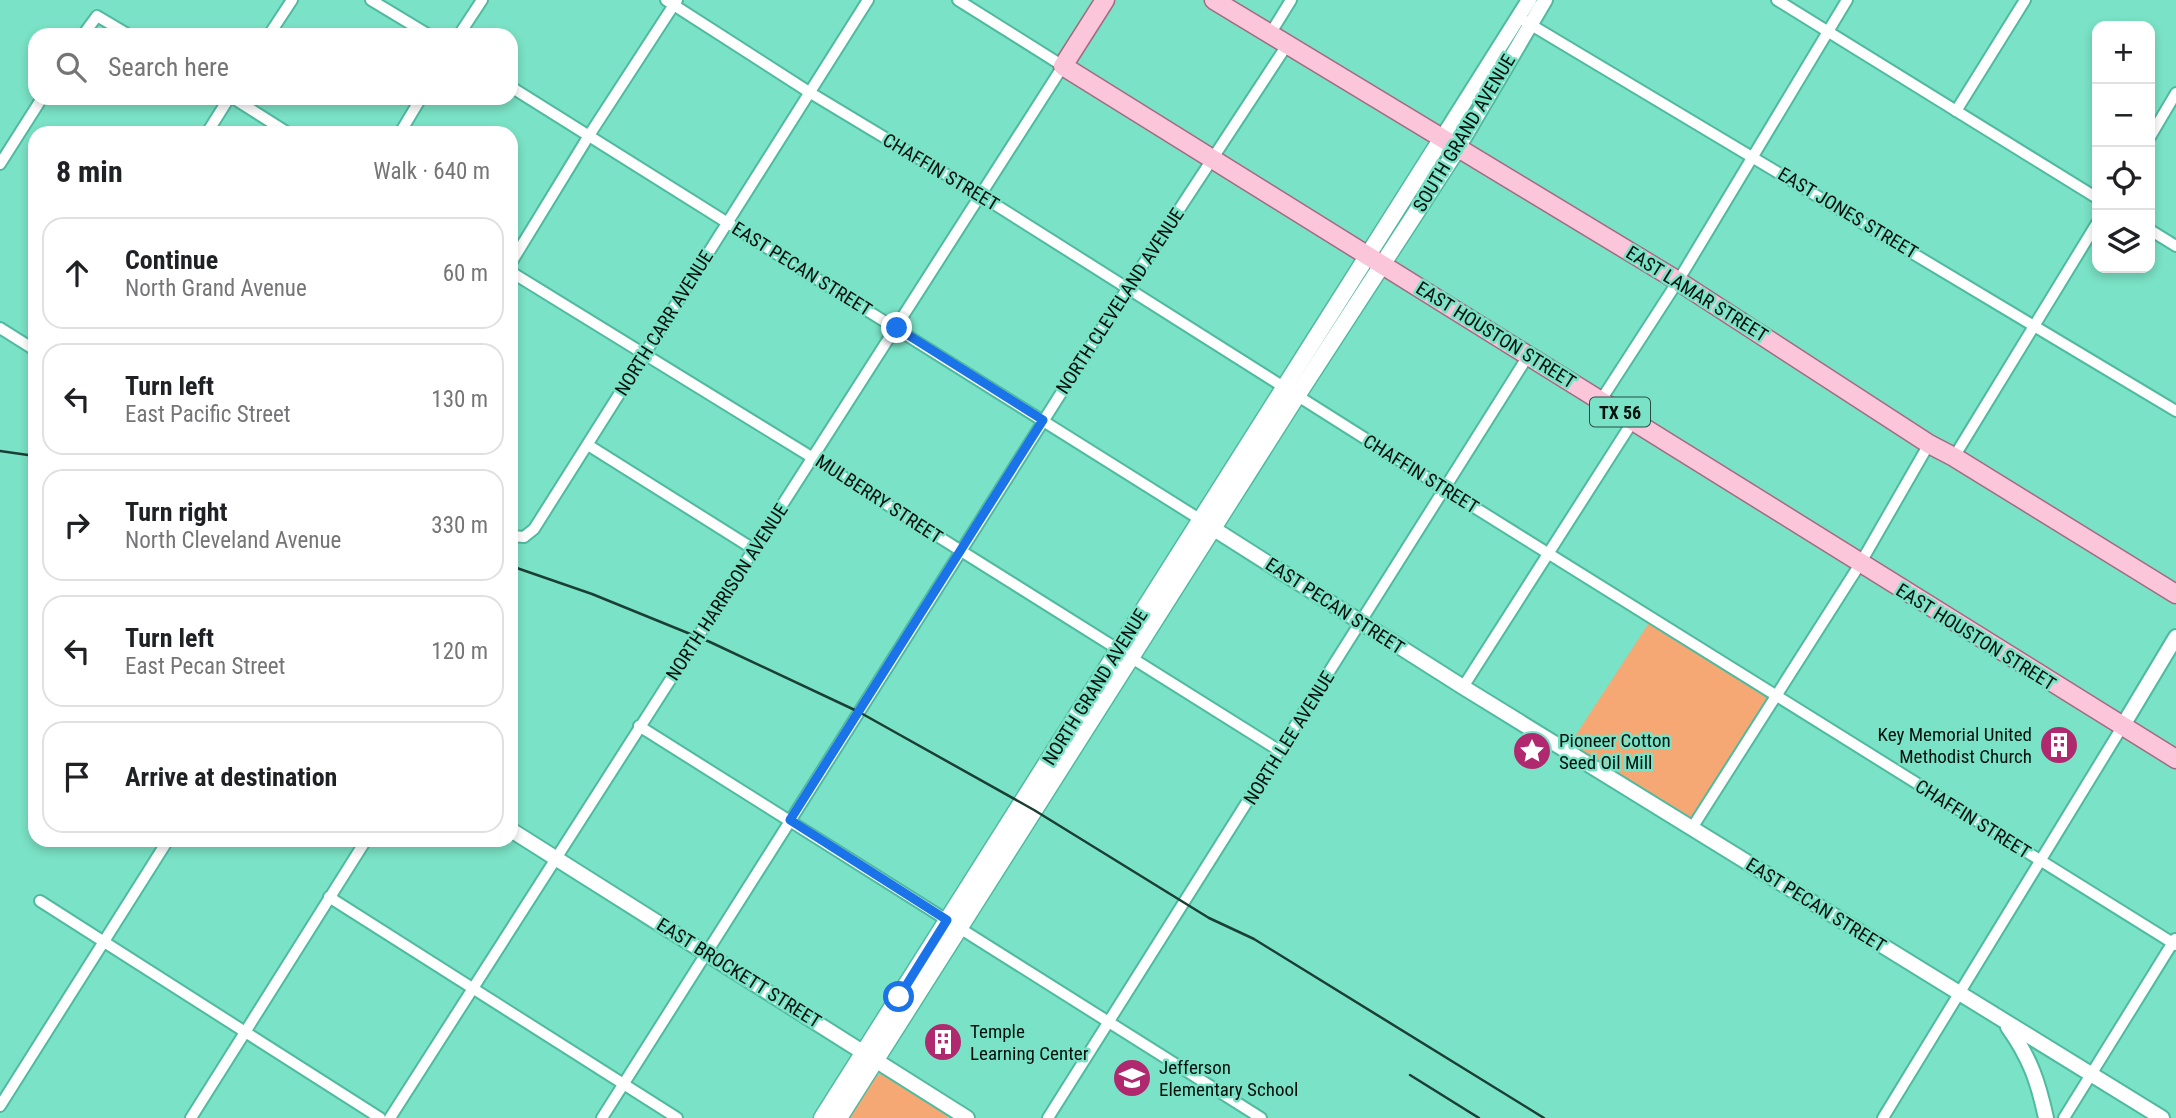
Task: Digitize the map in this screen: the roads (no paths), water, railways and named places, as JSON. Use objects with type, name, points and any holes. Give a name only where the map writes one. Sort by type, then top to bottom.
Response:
[{"type":"main road","points":[[1063,66],[1105,0]]},
{"type":"main road","name":"EAST LAMAR STREET","points":[[1214,0],[1678,281],[1929,444],[2176,594]]},
{"type":"main road","name":"EAST HOUSTON STREET","points":[[1063,66],[2176,760]]},
{"type":"main road","name":"SOUTH GRAND AVENUE","points":[[1375,260],[1442,138]]},
{"type":"main road","name":"SOUTH GRAND AVENUE","points":[[1375,260],[1458,148]]},
{"type":"main road","name":"NORTH GRAND AVENUE","points":[[839,1118],[871,1056],[953,924],[1375,260]]},
{"type":"main road","name":"NORTH GRAND AVENUE","points":[[822,1118],[871,1056]]},
{"type":"street","points":[[274,28],[292,0]]},
{"type":"street","points":[[372,0],[418,28]]},
{"type":"street","points":[[464,28],[482,0]]},
{"type":"street","name":"NORTH CARR AVENUE","points":[[518,537],[524,537],[534,529],[868,0]]},
{"type":"street","name":"EAST HOUSTON STREET","points":[[958,0],[1063,66]]},
{"type":"street","points":[[1270,34],[1291,0]]},
{"type":"street","name":"SOUTH GRAND AVENUE","points":[[1458,148],[1524,20],[1529,0]]},
{"type":"street","name":"SOUTH GRAND AVENUE","points":[[1442,138],[1524,20],[1545,0]]},
{"type":"street","points":[[1777,0],[2092,195]]},
{"type":"street","points":[[1601,400],[1678,281],[1847,0]]},
{"type":"street","points":[[1956,111],[2025,0]]},
{"type":"street","points":[[518,252],[673,2]]},
{"type":"street","name":"CHAFFIN STREET","points":[[673,2],[809,92],[980,195],[1775,696],[2175,942]]},
{"type":"street","points":[[88,28],[97,16],[117,28]]},
{"type":"street","name":"EAST JONES STREET","points":[[1524,20],[2176,411]]},
{"type":"street","name":"NORTH CLEVELAND AVENUE","points":[[602,1118],[1043,420],[1287,44]]},
{"type":"street","name":"NORTH HARRISON AVENUE","points":[[390,1118],[1063,66]]},
{"type":"street","name":"EAST PECAN STREET","points":[[518,92],[1463,687],[2162,1118]]},
{"type":"street","points":[[2155,128],[2176,93]]},
{"type":"street","points":[[0,164],[38,105]]},
{"type":"street","points":[[213,126],[226,105]]},
{"type":"street","points":[[242,105],[277,126]]},
{"type":"street","points":[[404,126],[417,105]]},
{"type":"street","points":[[1459,111],[1474,120]]},
{"type":"street","points":[[1954,457],[2092,231]]},
{"type":"street","points":[[2155,233],[2176,246]]},
{"type":"street","name":"MULBERRY STREET","points":[[518,276],[1280,751]]},
{"type":"street","points":[[0,328],[28,346]]},
{"type":"street","name":"NORTH LEE AVENUE","points":[[1048,1118],[1528,356]]},
{"type":"street","points":[[1463,687],[1633,421]]},
{"type":"street","points":[[1692,828],[1860,564],[1929,444]]},
{"type":"street","points":[[588,445],[755,550]]},
{"type":"street","points":[[1883,1118],[2176,637]]},
{"type":"street","points":[[639,726],[1261,1118]]},
{"type":"street","name":"EAST BROCKETT STREET","points":[[518,834],[967,1118]]},
{"type":"street","points":[[0,1106],[165,847]]},
{"type":"street","points":[[191,1118],[362,847]]},
{"type":"street","points":[[330,897],[677,1118]]},
{"type":"street","points":[[40,901],[380,1118]]},
{"type":"street","points":[[2064,1118],[2175,942]]},
{"type":"street","points":[[2004,1021],[2026,1051],[2038,1081],[2046,1118]]},
{"type":"railway","points":[[0,451],[28,455]]},
{"type":"railway","points":[[518,568],[592,594],[710,642],[859,712],[1034,810],[1209,918],[1254,939],[1544,1118]]},
{"type":"railway","points":[[1410,1075],[1479,1118]]},
{"type":"place","name":"Key Memorial United Methodist Church","points":[[2059,745]]},
{"type":"place","name":"Pioneer Cotton Seed Oil Mill","points":[[1532,751]]},
{"type":"place","name":"Temple Learning Center","points":[[943,1042]]},
{"type":"place","name":"Jefferson Elementary School","points":[[1132,1078]]}]
